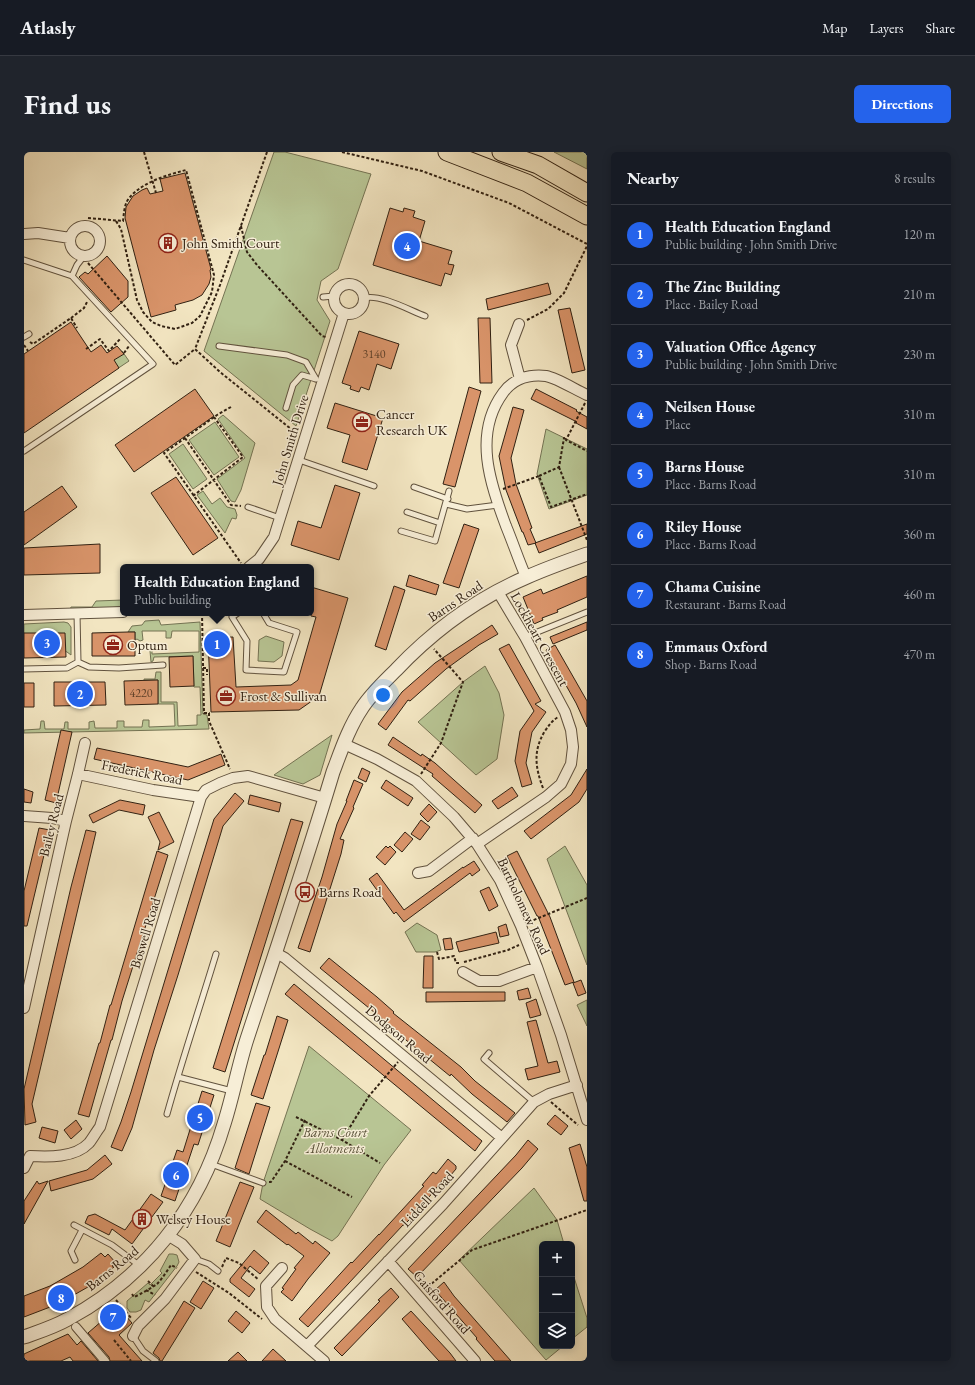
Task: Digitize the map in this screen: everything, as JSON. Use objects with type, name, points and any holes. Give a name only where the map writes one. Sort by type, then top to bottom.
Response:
[{"type":"highway","points":[[447,152],[527,183],[587,216]]},
{"type":"highway","points":[[502,152],[538,165],[587,193]]},
{"type":"street","points":[[78,227],[91,227],[96,230],[99,235],[100,244],[94,253],[85,256],[79,255],[70,246],[70,238],[72,233],[78,227]]},
{"type":"street","points":[[24,234],[38,233],[70,238]]},
{"type":"street","points":[[348,283],[358,286],[365,298],[360,309],[351,314],[344,313],[336,307],[334,296],[335,291],[339,287],[348,283]]},
{"type":"street","name":"John Smith Drive","points":[[253,564],[259,559],[274,537],[299,460],[319,380],[344,313]]},
{"type":"street","points":[[519,324],[511,345],[520,379]]},
{"type":"street","points":[[526,577],[494,492],[487,460],[487,431],[495,404],[506,388],[520,379],[534,375],[548,377],[587,395]]},
{"type":"street","name":"Barns Road","points":[[24,1337],[67,1320],[90,1306],[141,1267],[169,1236],[193,1199],[210,1163],[224,1125],[246,1042],[276,953],[333,772],[361,708],[381,685],[427,640],[460,614],[526,577],[587,554]]},
{"type":"street","name":"Lockheart Crescent","points":[[418,873],[430,871],[546,797],[561,784],[571,764],[573,747],[571,730],[564,712],[525,637],[498,592]]},
{"type":"street","points":[[24,615],[120,612]]},
{"type":"street","name":"Bailey Road","points":[[24,1008],[85,742]]},
{"type":"street","name":"Bartholomew Road","points":[[344,744],[377,759],[416,781],[454,817],[475,841],[500,880],[521,926],[537,967],[577,1085],[584,1124]]},
{"type":"street","name":"Frederick Road","points":[[78,774],[153,790],[201,797]]},
{"type":"street","points":[[201,797],[206,790],[220,783],[233,778],[248,776],[325,798]]},
{"type":"street","name":"Boswell Road","points":[[27,1154],[50,1157],[62,1156],[76,1152],[88,1144],[100,1127],[201,797]]},
{"type":"street","points":[[24,816],[52,818],[66,821]]},
{"type":"street","name":"Dodgson Road","points":[[276,953],[285,958],[404,1055],[502,1138]]},
{"type":"street","points":[[464,972],[479,981],[499,981],[537,967]]},
{"type":"street","name":"Liddell Road","points":[[307,1346],[442,1204],[534,1102],[544,1096],[577,1085]]},
{"type":"street","points":[[24,1168],[27,1154]]},
{"type":"street","points":[[133,1336],[138,1326],[165,1299],[195,1259],[182,1244],[169,1236]]},
{"type":"street","name":"Gaisford Road","points":[[388,1261],[476,1361]]},
{"type":"street","points":[[282,1268],[266,1286],[267,1307],[275,1319],[324,1361]]},
{"type":"street","points":[[98,1361],[74,1328],[105,1361]]},
{"type":"lane","points":[[72,276],[77,266],[85,256]]},
{"type":"lane","points":[[24,260],[72,276],[152,364],[24,451]]},
{"type":"lane","points":[[323,297],[334,296]]},
{"type":"lane","points":[[365,298],[369,296],[382,299],[424,316]]},
{"type":"lane","points":[[218,346],[287,355],[306,362],[319,380]]},
{"type":"lane","points":[[286,408],[293,384],[302,375],[319,380]]},
{"type":"lane","points":[[299,460],[374,486]]},
{"type":"lane","points":[[414,487],[467,510],[498,504]]},
{"type":"lane","points":[[401,531],[435,541],[450,491]]},
{"type":"lane","points":[[248,507],[280,518]]},
{"type":"lane","points":[[407,512],[440,523]]},
{"type":"lane","points":[[525,637],[587,612]]},
{"type":"lane","points":[[78,613],[78,662]]},
{"type":"lane","points":[[234,616],[232,617],[247,642],[246,670],[284,672],[297,632],[269,623],[265,616]]},
{"type":"lane","points":[[78,662],[89,667],[111,668],[163,666]]},
{"type":"lane","points":[[24,669],[67,668],[78,662]]},
{"type":"lane","points":[[167,1114],[216,954]]},
{"type":"lane","points":[[489,1053],[484,1059],[534,1102]]},
{"type":"lane","points":[[178,1077],[232,1092]]},
{"type":"lane","points":[[210,1163],[263,1183]]},
{"type":"lane","points":[[74,1225],[112,1245],[141,1267]]},
{"type":"lane","points":[[75,1260],[70,1252],[82,1230]]},
{"type":"lane","points":[[195,1259],[208,1264],[218,1271]]},
{"type":"lane","points":[[133,1336],[143,1351],[156,1361]]},
{"type":"path","points":[[144,152],[156,193]]},
{"type":"path","points":[[268,152],[241,225],[248,252],[257,265],[322,336],[335,340]]},
{"type":"path","points":[[342,152],[422,171],[509,204],[587,245],[564,293],[548,309],[519,324]]},
{"type":"path","points":[[88,218],[116,221],[124,222],[125,209],[129,198],[138,190],[161,177],[186,170],[214,275],[212,292],[200,316],[192,323],[176,329],[168,328],[152,322],[143,312],[137,300],[121,229],[116,221]]},
{"type":"path","points":[[85,256],[88,264],[175,364],[195,349]]},
{"type":"path","points":[[28,351],[24,346],[30,342],[33,344],[71,318],[84,308],[90,296]]},
{"type":"path","points":[[71,318],[77,328]]},
{"type":"path","points":[[86,349],[100,339],[109,351],[124,334]]},
{"type":"path","points":[[587,399],[566,440],[564,438],[559,468],[587,540]]},
{"type":"path","points":[[231,407],[214,417],[164,453],[242,564]]},
{"type":"path","points":[[193,495],[242,458],[214,417]]},
{"type":"path","points":[[185,438],[231,505],[248,507]]},
{"type":"path","points":[[566,440],[587,451]]},
{"type":"path","points":[[494,492],[559,468]]},
{"type":"path","points":[[539,476],[551,507],[587,494]]},
{"type":"path","points":[[202,616],[204,713],[209,713],[209,721],[233,778]]},
{"type":"path","points":[[416,781],[442,743],[463,682],[427,640]]},
{"type":"path","points":[[203,668],[207,668],[207,675]]},
{"type":"path","points":[[546,797],[538,776],[536,756],[540,739],[552,721],[564,712]]},
{"type":"path","points":[[521,926],[587,898]]},
{"type":"path","points":[[437,952],[439,959],[454,956],[456,963],[508,950],[527,941]]},
{"type":"path","points":[[464,962],[464,972]]},
{"type":"path","points":[[342,1140],[369,1096],[404,1055]]},
{"type":"path","points":[[544,1096],[584,1124]]},
{"type":"path","points":[[296,1117],[305,1120],[342,1140],[380,1163]]},
{"type":"path","points":[[263,1183],[271,1182],[286,1161],[305,1120]]},
{"type":"path","points":[[286,1161],[352,1197]]},
{"type":"path","points":[[418,1295],[472,1250],[587,1210]]},
{"type":"path","points":[[218,1271],[226,1258],[239,1262],[266,1286]]},
{"type":"path","points":[[132,1294],[134,1297],[157,1284],[171,1265],[185,1272]]},
{"type":"path","points":[[199,1273],[229,1293],[264,1321]]},
{"type":"path","points":[[148,1281],[153,1286]]},
{"type":"path","points":[[109,1292],[138,1326]]},
{"type":"path","points":[[114,1340],[131,1361]]},
{"type":"green space","points":[[274,152],[285,152],[371,174],[338,269],[321,281],[317,300],[330,321],[296,426],[204,351]]},
{"type":"green space","points":[[554,152],[587,152],[587,169]]},
{"type":"green space","points":[[122,351],[129,361],[117,369],[110,358]]},
{"type":"green space","points":[[223,415],[255,443],[241,490],[235,502],[231,501],[217,479],[245,458],[218,419]]},
{"type":"green space","points":[[215,422],[239,457],[214,475],[189,440]]},
{"type":"green space","points":[[546,429],[587,449],[587,495],[549,509],[537,474]]},
{"type":"green space","points":[[183,444],[207,479],[193,489],[169,454]]},
{"type":"green space","points":[[203,491],[212,504],[220,498],[227,507],[235,509],[237,515],[236,519],[232,518],[225,533],[197,495]]},
{"type":"green space","points":[[120,600],[120,607],[70,610],[71,607],[92,607],[96,601]]},
{"type":"green space","points":[[159,620],[161,625],[200,622],[203,714],[207,715],[209,729],[24,733],[24,730],[40,729],[41,721],[44,721],[45,729],[64,729],[65,722],[68,722],[68,729],[89,729],[89,722],[94,721],[95,728],[117,728],[117,721],[124,721],[124,727],[142,727],[143,720],[149,720],[149,727],[175,726],[174,704],[158,704],[158,680],[144,680],[155,679],[156,672],[161,672],[161,702],[177,702],[178,726],[197,725],[197,715],[201,715],[200,687],[194,687],[193,656],[154,657],[153,661],[151,662],[150,651],[152,649],[152,654],[199,652],[199,631],[172,631],[171,638],[166,638],[166,631],[142,631],[143,640],[140,641],[137,639],[135,640],[135,632],[128,632],[132,626],[142,625],[145,621]]},
{"type":"green space","points":[[68,623],[71,627],[71,655],[24,633],[24,624]]},
{"type":"green space","points":[[266,636],[284,642],[282,656],[274,662],[258,661],[259,640]]},
{"type":"green space","points":[[485,666],[499,693],[504,715],[497,759],[476,775],[418,722],[463,682]]},
{"type":"green space","points":[[332,735],[320,775],[303,784],[274,775]]},
{"type":"green space","points":[[565,846],[587,885],[587,965],[547,859]]},
{"type":"green space","points":[[417,923],[437,935],[441,950],[435,952],[416,952],[405,932]]},
{"type":"green space","points":[[587,1000],[587,1026],[577,1005]]},
{"type":"green space","name":"Barns Court Allotments","points":[[309,1046],[411,1130],[384,1165],[338,1236],[332,1241],[260,1199],[263,1183]]},
{"type":"green space","points":[[534,1188],[557,1220],[563,1241],[539,1241],[539,1349],[559,1349],[546,1360],[459,1260]]},
{"type":"green space","points":[[169,1254],[177,1255],[179,1262],[177,1266],[149,1302],[145,1300],[141,1310],[130,1312],[127,1308],[127,1301],[148,1283],[150,1285],[162,1273],[160,1271]]},
{"type":"green space","points":[[575,1280],[587,1318],[587,1327],[575,1337]]},
{"type":"building","name":"John Smith Court","points":[[185,173],[211,269],[211,277],[209,284],[202,295],[193,300],[175,305],[176,310],[151,317],[125,218],[126,207],[133,196],[142,190],[147,188],[150,194],[163,191],[160,179]]},
{"type":"building","points":[[390,208],[403,212],[404,208],[415,211],[413,217],[425,221],[419,241],[452,251],[448,264],[454,265],[451,275],[445,273],[441,286],[373,265]]},
{"type":"building","points":[[107,256],[128,281],[128,297],[111,312],[79,277],[85,272],[88,274]]},
{"type":"building","points":[[548,283],[551,294],[488,310],[486,299]]},
{"type":"building","points":[[570,308],[585,370],[572,373],[558,310]]},
{"type":"building","points":[[478,318],[490,318],[492,383],[480,383]]},
{"type":"building","points":[[71,322],[91,352],[101,345],[107,353],[117,346],[124,354],[114,360],[119,368],[24,433],[24,354]]},
{"type":"building","points":[[359,331],[399,344],[391,369],[377,364],[369,390],[361,387],[359,392],[350,389],[351,386],[342,383]]},
{"type":"building","points":[[469,387],[481,391],[455,487],[443,484]]},
{"type":"building","points":[[195,389],[214,416],[134,472],[115,445]]},
{"type":"building","points":[[536,389],[577,410],[576,411],[587,417],[587,429],[576,423],[577,422],[531,399]]},
{"type":"building","points":[[335,403],[383,418],[367,470],[342,462],[350,435],[327,428]]},
{"type":"building","points":[[513,407],[524,410],[511,458],[516,484],[536,543],[528,545],[506,490],[499,456]]},
{"type":"building","points":[[176,477],[218,538],[193,555],[151,493]]},
{"type":"building","points":[[335,485],[360,493],[339,560],[291,545],[298,521],[321,528]]},
{"type":"building","points":[[62,486],[77,507],[24,545],[24,512]]},
{"type":"building","points":[[464,524],[479,529],[459,588],[443,583]]},
{"type":"building","points":[[587,524],[587,534],[539,553],[535,543]]},
{"type":"building","points":[[100,544],[100,573],[24,575],[24,548]]},
{"type":"building","points":[[409,575],[439,585],[436,595],[406,586]]},
{"type":"building","points":[[587,576],[587,597],[557,610],[558,612],[542,618],[543,620],[534,624],[523,597],[541,589],[543,594]]},
{"type":"building","points":[[394,586],[405,590],[386,650],[375,646]]},
{"type":"building","points":[[314,588],[348,598],[319,696],[299,710],[211,712],[208,638],[233,637],[236,687],[291,685],[298,680],[316,617],[311,616],[314,616]]},
{"type":"building","points":[[587,622],[587,630],[553,644],[550,637]]},
{"type":"building","points":[[492,625],[498,634],[479,645],[446,669],[410,701],[408,700],[386,730],[378,724],[402,692],[435,663]]},
{"type":"building","points":[[135,632],[135,656],[92,656],[92,633]]},
{"type":"building","points":[[24,633],[65,633],[66,657],[24,658]]},
{"type":"building","points":[[509,644],[541,701],[535,704],[546,712],[532,732],[526,763],[532,784],[522,787],[515,761],[520,731],[534,711],[499,649]]},
{"type":"building","points":[[555,645],[587,701],[587,727],[576,703],[546,650]]},
{"type":"building","points":[[193,656],[194,686],[170,687],[169,657]]},
{"type":"building","points":[[158,680],[158,704],[125,705],[124,681]]},
{"type":"building","points":[[54,682],[105,682],[106,705],[54,706]]},
{"type":"building","points":[[24,683],[34,683],[34,707],[24,707]]},
{"type":"building","points":[[61,730],[72,732],[56,803],[45,800]]},
{"type":"building","points":[[393,737],[421,756],[422,754],[435,763],[482,805],[475,813],[432,776],[433,774],[388,745]]},
{"type":"building","points":[[97,748],[188,767],[221,754],[225,765],[188,780],[94,759]]},
{"type":"building","points":[[362,768],[370,772],[366,782],[358,778]]},
{"type":"building","points":[[587,769],[587,789],[579,802],[531,839],[524,831],[571,795]]},
{"type":"building","points":[[354,780],[363,784],[340,839],[344,840],[341,854],[310,952],[298,948],[322,877],[337,824]]},
{"type":"building","points":[[386,780],[413,798],[408,806],[381,788]]},
{"type":"building","points":[[512,787],[518,796],[498,809],[492,801]]},
{"type":"building","points":[[24,789],[33,792],[31,803],[24,802]]},
{"type":"building","points":[[235,793],[244,801],[223,826],[154,1050],[132,1128],[122,1151],[111,1147],[131,1092],[214,819]]},
{"type":"building","points":[[250,795],[281,803],[279,812],[248,804]]},
{"type":"building","points":[[120,800],[145,805],[143,815],[119,810],[93,823],[89,815]]},
{"type":"building","points":[[429,804],[437,812],[428,822],[420,814]]},
{"type":"building","points":[[159,812],[174,842],[158,850],[160,842],[148,817]]},
{"type":"building","points":[[291,819],[303,822],[225,1072],[213,1068]]},
{"type":"building","points":[[421,820],[430,827],[420,840],[411,834]]},
{"type":"building","points":[[39,828],[50,830],[27,926],[24,926],[24,891]]},
{"type":"building","points":[[86,830],[96,832],[32,1104],[36,1122],[25,1125],[24,1089],[71,887]]},
{"type":"building","points":[[405,832],[413,839],[402,852],[394,845]]},
{"type":"building","points":[[386,846],[388,848],[390,846],[396,852],[385,865],[376,857]]},
{"type":"building","points":[[157,851],[168,855],[122,1001],[89,1117],[78,1114],[110,1005]]},
{"type":"building","points":[[517,851],[550,917],[574,982],[565,985],[538,916],[507,856]]},
{"type":"building","points":[[474,861],[480,870],[472,876],[470,873],[404,922],[396,912],[394,914],[369,879],[377,873],[404,910],[463,867]]},
{"type":"building","points":[[489,887],[498,906],[489,911],[480,891]]},
{"type":"building","points":[[506,924],[509,935],[500,937],[498,927]]},
{"type":"building","points":[[496,932],[499,943],[459,952],[456,942]]},
{"type":"building","points":[[451,938],[453,949],[445,950],[443,939]]},
{"type":"building","points":[[424,956],[433,956],[433,988],[423,988]]},
{"type":"building","points":[[329,958],[377,997],[394,1012],[393,1013],[461,1067],[475,1081],[515,1113],[507,1122],[472,1094],[451,1074],[450,1076],[406,1040],[320,968]]},
{"type":"building","points":[[581,980],[586,993],[578,996],[573,983]]},
{"type":"building","points":[[294,984],[482,1141],[475,1151],[285,994]]},
{"type":"building","points":[[528,988],[531,998],[519,1000],[517,991]]},
{"type":"building","points":[[426,992],[505,992],[505,1001],[426,1002]]},
{"type":"building","points":[[536,999],[541,1015],[530,1018],[526,1003]]},
{"type":"building","points":[[277,1016],[288,1020],[263,1099],[251,1095]]},
{"type":"building","points":[[536,1020],[548,1063],[557,1061],[560,1072],[528,1080],[525,1069],[538,1066],[527,1022]]},
{"type":"building","points":[[202,1091],[214,1095],[198,1145],[194,1144],[175,1201],[161,1196],[177,1150],[183,1152]]},
{"type":"building","points":[[256,1103],[270,1107],[249,1174],[235,1168]]},
{"type":"building","points":[[555,1115],[568,1126],[561,1135],[547,1124]]},
{"type":"building","points":[[76,1120],[82,1129],[71,1139],[64,1130]]},
{"type":"building","points":[[42,1127],[58,1131],[55,1143],[39,1138]]},
{"type":"building","points":[[528,1140],[538,1149],[522,1168],[417,1277],[408,1269],[516,1155]]},
{"type":"building","points":[[580,1144],[587,1167],[587,1201],[584,1201],[569,1148]]},
{"type":"building","points":[[105,1155],[112,1164],[93,1179],[51,1191],[49,1181],[87,1170]]},
{"type":"building","points":[[448,1159],[456,1166],[456,1169],[447,1179],[445,1177],[418,1211],[403,1225],[308,1327],[299,1319],[424,1186],[422,1185],[433,1172],[436,1174]]},
{"type":"building","points":[[37,1181],[39,1184],[48,1181],[24,1224],[24,1201]]},
{"type":"building","points":[[240,1182],[254,1187],[230,1247],[216,1241]]},
{"type":"building","name":"Welsey House","points":[[151,1194],[163,1202],[132,1244],[112,1229],[109,1235],[85,1223],[88,1216],[95,1214],[125,1230]]},
{"type":"building","points":[[266,1210],[296,1234],[298,1232],[313,1244],[315,1241],[330,1253],[292,1301],[281,1292],[284,1289],[282,1288],[296,1269],[294,1268],[304,1256],[257,1222]]},
{"type":"building","points":[[254,1250],[269,1263],[260,1274],[250,1266],[241,1278],[255,1289],[249,1297],[230,1282],[230,1279]]},
{"type":"building","points":[[101,1253],[105,1257],[108,1254],[116,1263],[112,1266],[114,1267],[95,1283],[58,1304],[24,1317],[24,1296],[50,1286],[83,1267]]},
{"type":"building","points":[[203,1281],[214,1288],[201,1309],[190,1302]]},
{"type":"building","points":[[444,1282],[454,1296],[511,1361],[495,1361],[476,1339],[477,1338],[435,1290]]},
{"type":"building","points":[[391,1288],[399,1297],[342,1356],[334,1348]]},
{"type":"building","points":[[184,1301],[195,1308],[162,1361],[160,1361],[159,1358],[153,1353]]},
{"type":"building","points":[[118,1307],[132,1323],[119,1335],[142,1361],[110,1361],[109,1357],[88,1333]]},
{"type":"building","points":[[236,1311],[250,1323],[242,1333],[228,1321]]},
{"type":"building","points":[[411,1311],[456,1361],[439,1361],[428,1349],[402,1319]]},
{"type":"building","points":[[68,1334],[77,1345],[81,1341],[98,1361],[73,1361],[70,1357],[61,1361],[24,1361],[24,1354]]},
{"type":"building","points":[[273,1349],[286,1361],[262,1361]]},
{"type":"building","points":[[238,1352],[247,1361],[228,1361]]},
{"type":"place","name":"John Smith Court","points":[[168,243]]},
{"type":"place","name":"Neilsen House","points":[[407,246]]},
{"type":"place","name":"Cancer Research UK","points":[[362,422]]},
{"type":"place","name":"Valuation Office Agency","points":[[47,643]]},
{"type":"place","name":"Health Education England","points":[[217,644]]},
{"type":"place","name":"Optum","points":[[113,645]]},
{"type":"place","name":"The Zinc Building","points":[[80,694]]},
{"type":"place","name":"Frost & Sullivan","points":[[226,696]]},
{"type":"place","name":"Barns Road","points":[[305,892]]},
{"type":"place","name":"Barns House","points":[[200,1118]]},
{"type":"place","name":"Riley House","points":[[176,1175]]},
{"type":"place","name":"Welsey House","points":[[142,1219]]},
{"type":"place","name":"Emmaus Oxford","points":[[61,1298]]},
{"type":"place","name":"Chama Cuisine","points":[[113,1317]]}]
